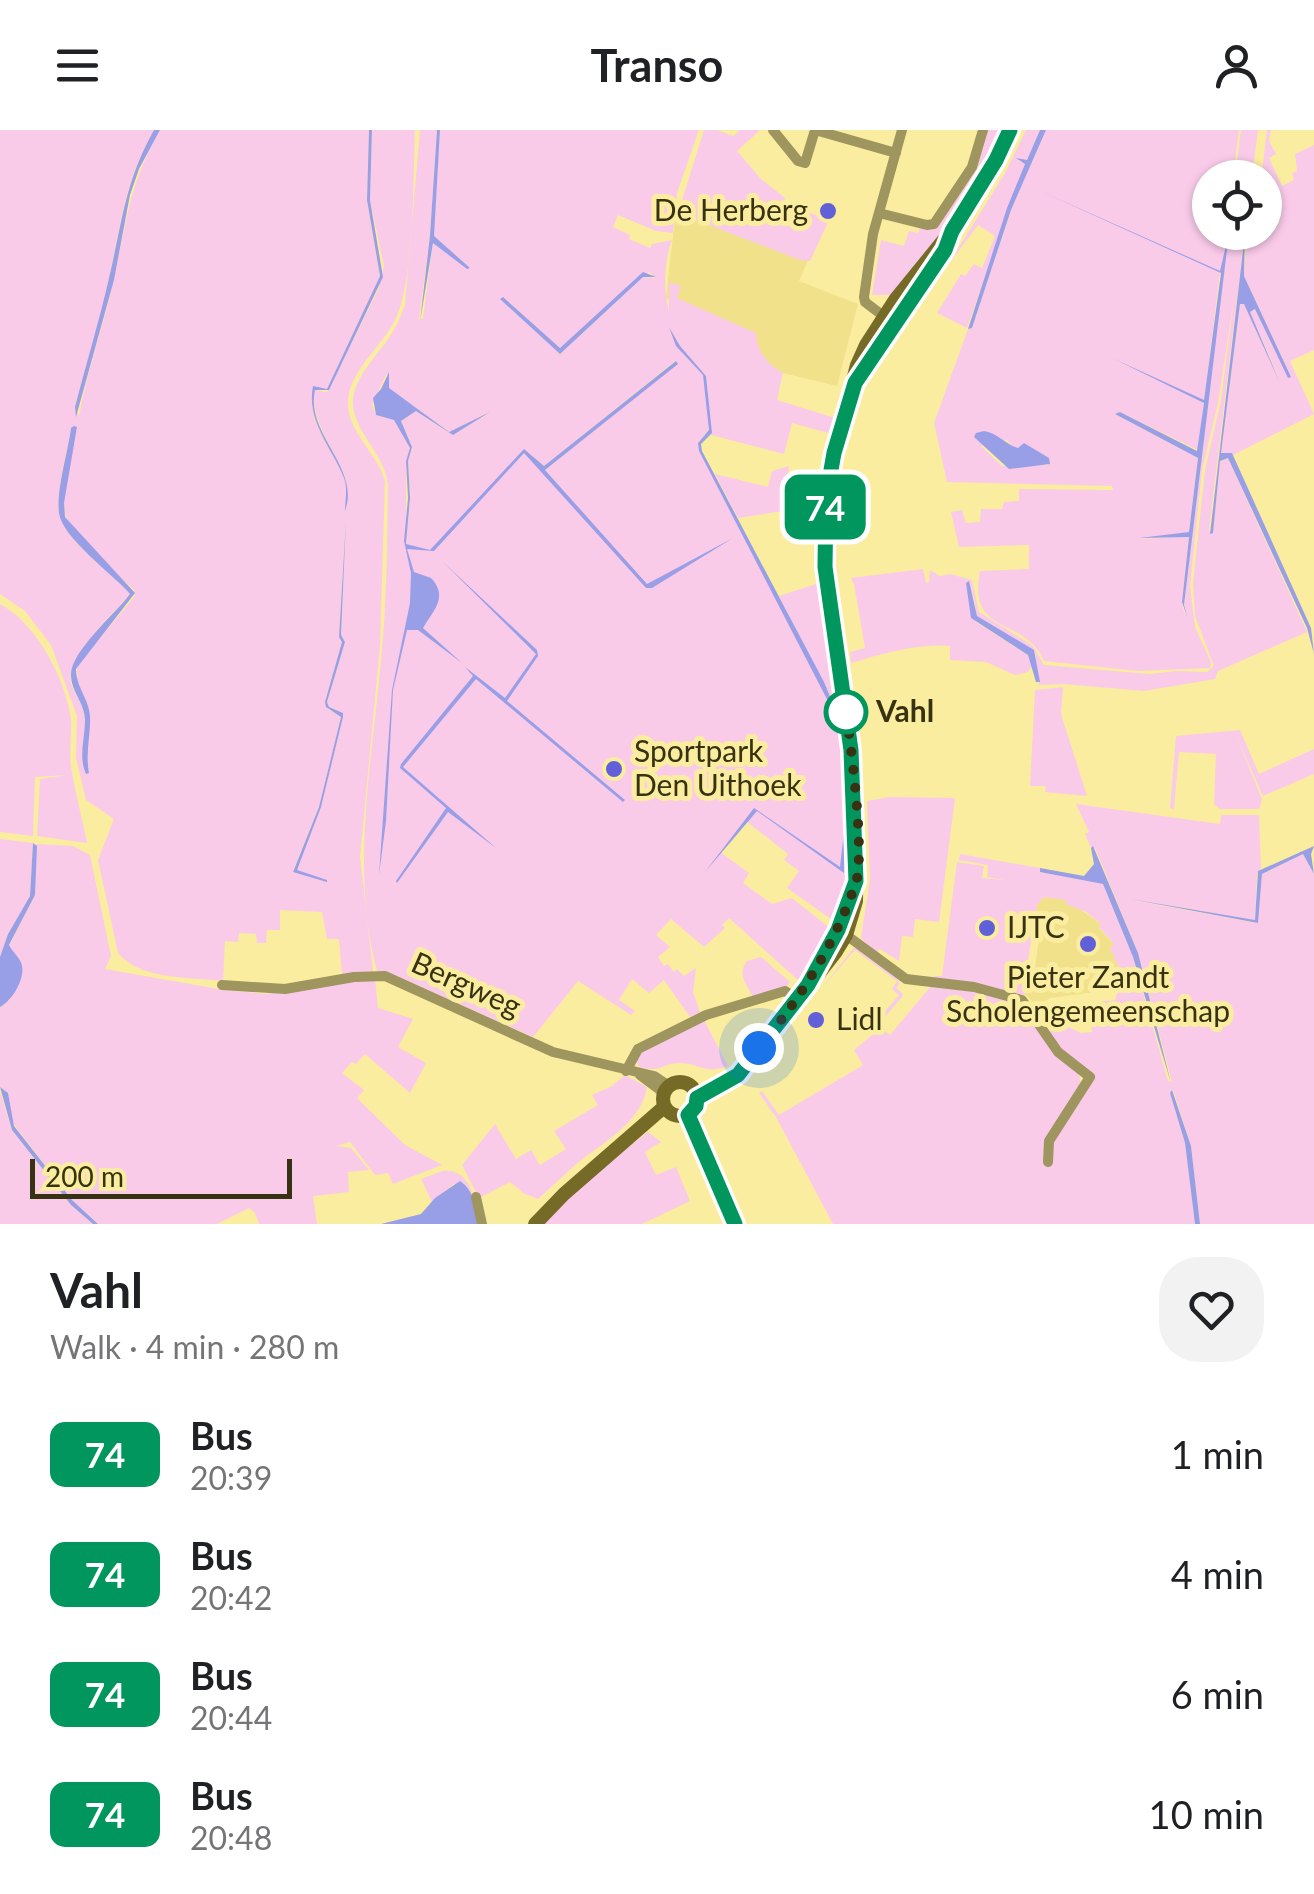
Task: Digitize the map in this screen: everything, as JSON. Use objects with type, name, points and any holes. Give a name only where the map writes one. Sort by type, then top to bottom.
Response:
[{"type":"main road","points":[[695,1093],[747,1063],[842,932],[856,881],[851,750],[824,552],[826,498],[834,453],[862,352],[889,320],[906,285],[952,231],[1010,130]]},
{"type":"main road","points":[[535,1224],[571,1187],[630,1140],[680,1082],[695,1093],[696,1106],[688,1115],[676,1116],[667,1100]]},
{"type":"street","points":[[773,130],[798,161],[805,163],[815,130],[896,153]]},
{"type":"street","points":[[889,320],[865,302],[864,297],[879,213],[902,130]]},
{"type":"street","points":[[879,213],[928,226],[934,224],[972,167],[982,130]]},
{"type":"street","points":[[842,932],[906,979],[1006,993],[1028,1005],[1058,1052],[1090,1076],[1049,1141],[1048,1162]]},
{"type":"street","name":"Bergweg","points":[[222,985],[285,989],[384,976],[553,1052],[659,1078],[667,1100]]},
{"type":"street","points":[[626,1071],[638,1048],[706,1015],[785,992],[797,999]]},
{"type":"street","points":[[688,1115],[735,1224]]},
{"type":"street","points":[[476,1197],[482,1224]]},
{"type":"shaded area","points":[[0,130],[154,130],[136,166],[125,202],[75,407],[79,416],[130,203],[160,130],[369,130],[367,200],[380,276],[327,389],[313,387],[312,399],[317,423],[345,480],[319,424],[314,393],[327,392],[379,288],[384,266],[370,200],[372,130],[415,130],[412,228],[402,302],[389,330],[353,382],[348,406],[354,426],[385,481],[380,645],[360,857],[373,971],[342,974],[339,939],[327,939],[322,912],[280,910],[280,930],[267,930],[266,943],[257,943],[256,934],[239,933],[238,942],[225,941],[223,981],[152,973],[127,962],[118,953],[98,860],[114,819],[86,800],[76,758],[77,716],[51,645],[25,611],[0,594]],"holes":[[[71,428],[77,428],[66,483],[64,505],[68,523],[134,590],[135,596],[77,666],[77,684],[90,715],[86,774],[82,754],[85,715],[71,683],[71,673],[83,649],[130,594],[71,536],[60,516],[60,485]],[[346,520],[341,635],[345,642],[327,702],[343,717],[321,807],[296,871],[327,880],[293,871],[319,807],[341,717],[328,709],[325,702],[342,642],[339,636]]]},
{"type":"shaded area","points":[[420,130],[437,130],[419,320],[423,318],[433,243],[470,268],[433,236],[440,130],[699,130],[677,193],[673,233],[656,231],[618,215],[613,227],[650,248],[652,244],[672,240],[665,275],[669,311],[669,282],[681,286],[677,298],[756,333],[764,357],[783,373],[777,400],[835,418],[832,434],[792,423],[784,454],[711,435],[708,401],[709,430],[699,441],[699,451],[834,704],[779,596],[822,582],[843,708],[852,802],[848,888],[838,924],[787,888],[799,871],[784,860],[788,854],[746,821],[720,852],[749,873],[743,883],[772,904],[792,898],[831,929],[833,933],[826,946],[799,981],[729,918],[722,925],[725,928],[704,947],[671,919],[656,935],[670,947],[658,957],[664,966],[668,964],[684,976],[696,968],[693,992],[700,1012],[690,1017],[664,980],[649,993],[632,979],[619,1000],[635,1011],[631,1015],[578,981],[533,1037],[406,980],[377,971],[369,933],[364,855],[384,616],[388,485],[353,404],[358,382],[394,330],[405,305]],"holes":[[[641,279],[560,354],[501,299],[560,348]],[[675,361],[677,364],[545,470],[645,585],[524,449],[544,466]],[[387,373],[388,388],[449,432],[489,413],[453,435],[416,411],[401,421],[412,447],[408,461],[406,547],[406,461],[410,448],[395,420],[376,415],[372,405]]]},
{"type":"shaded area","points":[[704,130],[733,136],[740,130],[760,130],[737,151],[761,179],[785,198],[784,203],[829,220],[810,261],[678,213]]},
{"type":"shaded area","points":[[986,130],[1005,130],[958,213],[891,295],[872,295],[881,240],[904,246],[909,231],[918,233],[920,227],[933,230],[977,169]]},
{"type":"shaded area","points":[[1026,130],[1040,130],[1027,160],[1017,160],[1025,163],[967,328],[937,313],[961,274],[965,276],[974,264],[982,268],[995,236],[978,225],[948,265],[1005,173]]},
{"type":"shaded area","points":[[1046,130],[1239,130],[1235,160],[1192,160],[1192,250],[1225,250],[1224,263],[1226,250],[1243,250],[1209,530],[1213,533],[1220,461],[1228,458],[1307,632],[1218,671],[1215,679],[1144,691],[1039,685],[1035,652],[977,616],[971,583],[976,622],[1028,655],[1032,666],[1028,672],[1015,675],[986,662],[950,660],[950,646],[938,645],[889,652],[851,663],[850,652],[865,648],[851,578],[923,569],[926,583],[930,570],[940,576],[950,574],[972,580],[979,612],[1033,646],[1044,665],[1150,674],[1207,672],[1214,666],[1195,616],[1193,583],[1205,470],[1221,400],[1234,298],[1218,403],[1202,470],[1190,586],[1195,627],[1211,662],[1210,668],[1138,671],[1044,661],[1035,647],[1024,637],[989,616],[982,606],[978,592],[980,571],[1029,569],[1029,545],[959,547],[951,512],[962,510],[966,523],[980,522],[981,509],[1002,509],[1004,502],[1019,501],[1019,489],[1113,490],[1112,486],[947,482],[934,423],[968,329],[972,328],[1011,210]],"holes":[[[1224,268],[1185,616],[1182,602],[1189,536],[1139,539],[1189,532],[1198,458],[1115,414],[1120,412],[1198,450],[1220,272]],[[1007,440],[1013,447],[1046,456],[1048,465],[1002,466],[981,446]]]},
{"type":"shaded area","points":[[1241,130],[1258,130],[1254,160],[1237,160]]},
{"type":"shaded area","points":[[1267,130],[1271,130],[1269,141],[1276,154],[1263,160]]},
{"type":"shaded area","points":[[1314,145],[1314,350],[1290,361],[1314,414],[1233,455],[1223,456],[1240,304],[1244,304],[1281,380],[1249,312],[1256,309],[1291,377],[1244,276],[1246,250],[1282,250],[1282,186],[1294,180],[1295,154]]},
{"type":"shaded area","points":[[676,209],[809,258],[799,281],[858,304],[837,386],[783,373],[666,298]]},
{"type":"shaded area","points":[[789,466],[789,510],[738,518],[715,474],[768,487],[772,471]]},
{"type":"shaded area","points":[[0,604],[37,638],[63,687],[71,720],[71,766],[87,843],[37,836],[40,779],[67,775],[35,777],[33,836],[0,832]]},
{"type":"shaded area","points":[[1063,687],[1061,714],[1087,796],[1045,792],[1046,786],[1030,786],[1035,690]]},
{"type":"shaded area","points":[[1240,730],[1259,774],[1314,749],[1314,774],[1263,796],[1236,736],[1262,799],[1259,809],[1220,809],[1214,804],[1216,754],[1179,752],[1174,809],[1170,808],[1176,736]]},
{"type":"shaded area","points":[[890,797],[955,798],[939,922],[915,919],[913,937],[902,936],[899,961],[880,949],[876,954],[861,938],[870,879],[867,801]]},
{"type":"shaded area","points":[[1076,804],[1220,824],[1221,815],[1259,815],[1261,869],[1257,873],[1255,920],[1130,900],[1258,923],[1262,874],[1303,854],[1314,874],[1314,1224],[1200,1224],[1191,1146],[1173,1090],[1170,1093],[1185,1143],[1195,1224],[833,1224],[759,1093],[762,1091],[779,1115],[863,1065],[854,1050],[877,1031],[875,1023],[899,995],[892,989],[897,981],[855,950],[823,987],[856,947],[896,976],[899,984],[896,988],[903,994],[878,1025],[890,1035],[931,986],[980,993],[1020,1004],[1055,1053],[1078,1070],[1081,1085],[1046,1142],[1046,1166],[1051,1164],[1050,1153],[1058,1129],[1093,1076],[1064,1055],[1049,1032],[1063,1024],[1081,1033],[1092,1032],[1088,1003],[1115,1000],[1123,977],[1110,948],[1114,944],[1099,927],[1101,924],[1066,904],[1066,900],[1044,897],[1037,905],[1023,991],[1026,995],[933,980],[934,976],[942,976],[957,862],[984,866],[982,878],[1004,880],[987,877],[988,865],[959,860],[960,854],[1103,884],[1133,957],[1168,1081],[1172,1082],[1138,953],[1095,848],[1091,848],[1085,834],[1089,832]]},
{"type":"shaded area","points":[[0,839],[33,843],[30,896],[0,957]]},
{"type":"shaded area","points":[[36,844],[73,846],[90,855],[111,956],[105,969],[266,994],[375,978],[378,1008],[413,1019],[398,1047],[426,1063],[410,1093],[365,1054],[342,1073],[364,1090],[357,1098],[405,1145],[442,1165],[393,1184],[388,1173],[375,1175],[350,1142],[336,1146],[351,1148],[369,1170],[348,1172],[349,1192],[313,1196],[317,1224],[259,1224],[249,1208],[217,1224],[98,1224],[72,1200],[18,1130],[11,1120],[7,1093],[0,1087],[0,1007],[13,995],[16,980],[9,946],[35,895]]},
{"type":"shaded area","points":[[1044,897],[1067,900],[1101,924],[1099,928],[1114,944],[1110,948],[1122,973],[1117,989],[1050,998],[1037,1006],[1025,994],[1026,985],[1033,985],[1039,937],[1032,935],[1037,905]]},
{"type":"shaded area","points":[[761,957],[790,982],[785,989],[753,997],[743,970],[747,961]]},
{"type":"shaded area","points":[[704,1020],[728,1066],[707,1069],[679,1063],[657,1069],[639,1067],[638,1052]]},
{"type":"shaded area","points":[[625,1075],[647,1087],[637,1112],[618,1132],[538,1199],[510,1182],[479,1198],[462,1165],[495,1124],[516,1159],[531,1150],[540,1165],[566,1149],[554,1131],[598,1105],[592,1095]]},
{"type":"shaded area","points":[[0,1092],[12,1130],[71,1205],[93,1224],[0,1224]]},
{"type":"shaded area","points":[[648,1132],[661,1142],[645,1152],[656,1175],[676,1167],[690,1201],[642,1224],[540,1224],[596,1172]]},
{"type":"shaded area","points":[[442,1171],[463,1177],[474,1197],[454,1184],[432,1202],[421,1179]]},
{"type":"water","points":[[154,130],[160,130],[130,195],[114,280],[76,417],[75,407],[126,202]]},
{"type":"water","points":[[369,130],[370,200],[383,277],[329,390],[315,390],[318,421],[346,480],[345,511],[344,478],[317,423],[312,399],[313,386],[327,389],[380,276],[367,200]]},
{"type":"water","points":[[437,130],[434,236],[470,268],[433,243],[420,322],[430,235]]},
{"type":"water","points":[[1040,130],[1046,130],[1011,210],[972,328],[968,329],[1025,164],[1016,158],[1027,160]]},
{"type":"water","points":[[1038,190],[1220,271],[1227,250],[1184,605],[1187,616],[1182,602],[1189,537],[1139,538],[1189,532],[1198,458],[1115,414],[1120,412],[1197,451],[1204,403],[1112,358],[1204,400],[1221,273]]},
{"type":"water","points":[[1245,250],[1244,276],[1291,377],[1288,378],[1255,309],[1250,312],[1279,381],[1244,304],[1240,304],[1221,453],[1232,453],[1311,628],[1314,654],[1307,628],[1228,458],[1220,461],[1210,534]]},
{"type":"water","points":[[643,272],[656,277],[643,277],[560,354],[500,299],[503,297],[560,348]]},
{"type":"water","points":[[669,327],[706,376],[712,433],[701,444],[702,451],[824,682],[839,718],[840,744],[831,707],[699,451],[698,443],[709,430],[703,375],[676,346]]},
{"type":"water","points":[[676,361],[678,364],[545,470],[647,584],[733,538],[646,588],[524,453],[434,551],[407,549],[414,572],[431,578],[439,591],[437,604],[423,628],[462,663],[418,630],[407,630],[393,690],[379,875],[392,690],[410,603],[411,573],[404,541],[406,461],[410,448],[394,420],[376,415],[373,398],[389,372],[389,388],[449,432],[490,412],[453,435],[416,411],[401,421],[412,447],[408,461],[410,498],[406,544],[430,550],[524,449],[544,466]]},
{"type":"water","points":[[74,426],[77,427],[65,517],[135,593],[76,669],[90,716],[86,774],[82,754],[84,714],[72,681],[73,666],[86,644],[130,594],[62,523],[59,493]]},
{"type":"water","points":[[984,431],[1018,448],[1024,443],[1049,458],[1050,464],[1009,469],[974,437]]},
{"type":"water","points":[[346,520],[341,635],[345,642],[327,702],[343,717],[321,807],[297,870],[327,882],[293,872],[319,807],[341,717],[326,707],[325,702],[342,642],[339,637]]},
{"type":"water","points":[[442,561],[537,650],[538,656],[507,701],[625,800],[476,679],[403,767],[496,848],[448,812],[397,883],[446,808],[400,768],[401,764],[473,676],[465,667],[505,698],[536,654]]},
{"type":"water","points":[[969,581],[977,616],[1034,650],[1040,682],[1036,682],[1028,655],[971,618],[966,583]]},
{"type":"water","points":[[754,808],[840,867],[845,823],[844,873],[757,811],[705,872]]},
{"type":"water","points":[[33,843],[37,846],[35,895],[9,945],[21,963],[21,978],[13,996],[0,1007],[0,957],[30,896]]},
{"type":"water","points":[[1093,846],[1138,953],[1171,1083],[1133,957],[1103,884],[1040,872],[1040,868],[1084,876],[1094,864]]},
{"type":"water","points":[[1314,846],[1314,874],[1303,854],[1262,874],[1258,923],[1130,899],[1255,920],[1258,871]]},
{"type":"water","points":[[0,1087],[8,1093],[14,1126],[72,1200],[98,1224],[71,1205],[12,1130]]},
{"type":"water","points":[[1172,1090],[1191,1146],[1200,1224],[1195,1224],[1185,1143]]},
{"type":"water","points":[[460,1181],[471,1195],[478,1224],[381,1224],[421,1214],[435,1198]]},
{"type":"bus line","name":"74","points":[[735,1224],[688,1115],[697,1098],[742,1071],[808,985],[838,930],[856,881],[851,750],[824,552],[826,498],[834,453],[855,383],[950,243],[952,231],[1010,130]]},
{"type":"place","name":"De Herberg","points":[[828,211]]},
{"type":"place","name":"Vahl","points":[[846,712]]},
{"type":"place","name":"Sportpark Den Uithoek","points":[[614,769]]},
{"type":"place","name":"IJTC","points":[[987,928]]},
{"type":"place","name":"Pieter Zandt Scholengemeenschap","points":[[1088,944]]},
{"type":"place","name":"Lidl","points":[[816,1020]]},
{"type":"route","points":[[759,1048],[815,974],[843,920],[856,881],[856,816],[846,712]]}]
